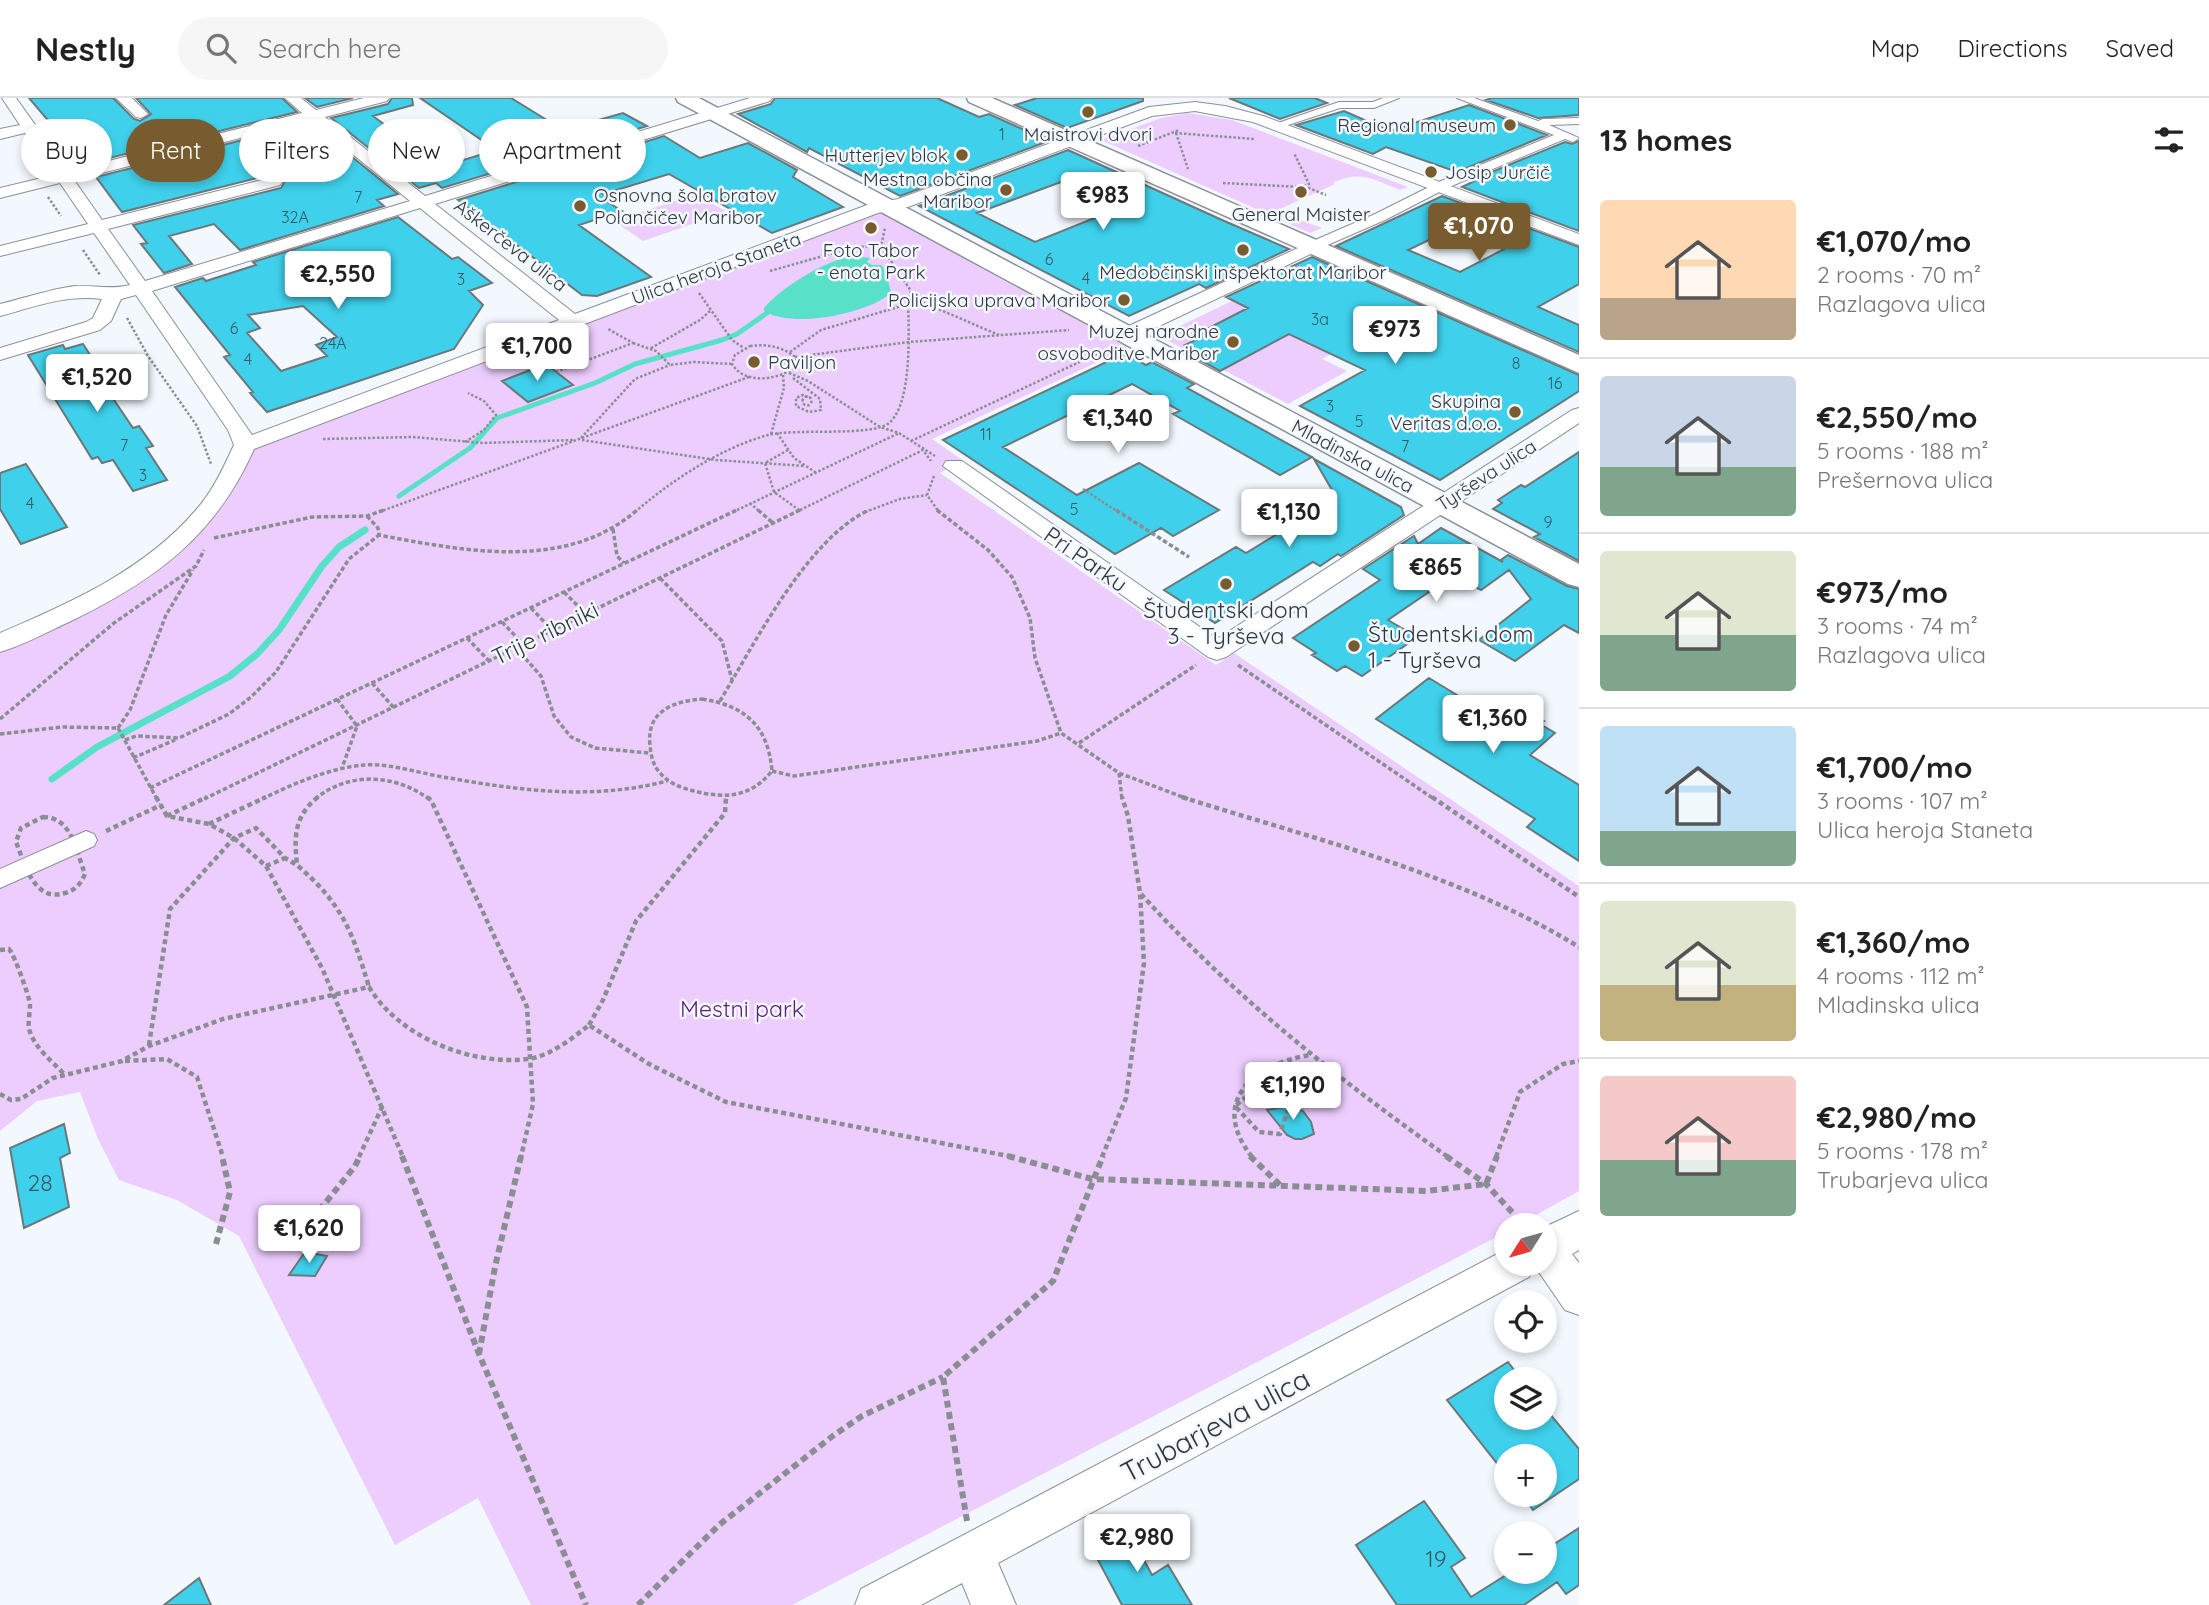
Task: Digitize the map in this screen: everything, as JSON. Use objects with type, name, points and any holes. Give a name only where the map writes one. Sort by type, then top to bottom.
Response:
[{"type":"street","points":[[9,98],[24,119]]},
{"type":"street","points":[[123,98],[141,114]]},
{"type":"street","name":"Aškerčeva ulica","points":[[292,98],[572,321]]},
{"type":"street","points":[[112,166],[382,98]]},
{"type":"street","name":"Mladinska ulica","points":[[685,98],[1121,340],[1443,504],[1579,577]]},
{"type":"street","points":[[0,310],[63,293],[85,291],[113,295],[141,288],[765,98]]},
{"type":"street","points":[[976,98],[1579,365]]},
{"type":"street","points":[[1285,134],[1339,105],[1374,105],[1393,98]]},
{"type":"street","points":[[1463,98],[1579,141]]},
{"type":"street","name":"Ulica heroja Staneta","points":[[245,445],[873,209],[889,212],[1070,140],[1171,106],[1194,105],[1228,110],[1285,134],[1440,186],[1579,240]]},
{"type":"street","points":[[1530,122],[1579,121]]},
{"type":"street","points":[[0,134],[21,129]]},
{"type":"street","points":[[1121,340],[1440,186],[1564,135]]},
{"type":"street","points":[[0,192],[46,182]]},
{"type":"street","points":[[0,643],[103,597],[173,548],[225,486],[236,470],[245,445],[239,430],[68,182]]},
{"type":"street","points":[[0,251],[274,182]]},
{"type":"street","points":[[0,354],[93,326],[101,321],[113,295]]},
{"type":"street","name":"Tyrševa ulica","points":[[1217,651],[1579,414]]},
{"type":"street","name":"Pri Parku","points":[[954,466],[1217,651]]},
{"type":"street","points":[[0,879],[86,840]]},
{"type":"street","points":[[1558,1241],[1579,1229]]},
{"type":"street","points":[[1558,1266],[1579,1296]]},
{"type":"street","name":"Trubarjeva ulica","points":[[877,1605],[1494,1276]]},
{"type":"street","points":[[971,1553],[994,1605]]},
{"type":"path","points":[[1135,147],[1228,110]]},
{"type":"path","points":[[1175,132],[1285,134],[1309,184],[1304,186]]},
{"type":"path","points":[[1175,132],[1189,169]]},
{"type":"path","points":[[1220,183],[1304,186],[1326,195]]},
{"type":"path","points":[[133,758],[229,714],[251,697],[276,672],[349,559],[379,535],[481,551],[554,548],[583,542],[613,529],[671,485],[771,434],[807,429],[880,427],[892,418],[909,361],[908,304],[911,291],[881,246],[889,212]]},
{"type":"path","points":[[698,292],[727,334],[744,348]]},
{"type":"path","points":[[910,297],[1000,335]]},
{"type":"path","points":[[790,352],[821,330],[908,304]]},
{"type":"path","points":[[650,348],[700,320],[710,311]]},
{"type":"path","points":[[599,324],[633,343],[656,351],[670,365]]},
{"type":"path","points":[[795,357],[909,342],[1080,330]]},
{"type":"path","points":[[789,374],[808,381],[880,427],[899,433],[911,441],[1121,340]]},
{"type":"path","points":[[556,372],[633,343]]},
{"type":"path","points":[[774,345],[795,357],[794,368],[789,374],[767,379],[749,377],[735,369],[732,364],[733,358],[744,348],[774,345]]},
{"type":"path","points":[[580,439],[635,379],[670,365],[694,362],[732,364]]},
{"type":"path","points":[[789,374],[820,399],[821,410],[809,412],[796,406],[796,398],[803,395],[808,397]]},
{"type":"path","points":[[771,434],[784,388],[783,376]]},
{"type":"path","points":[[367,516],[749,377]]},
{"type":"path","points":[[464,443],[484,430],[496,415],[484,401],[468,393]]},
{"type":"path","points":[[777,433],[788,450],[815,472]]},
{"type":"path","points":[[150,788],[899,433]]},
{"type":"path","points":[[310,441],[380,437],[464,443],[580,439],[716,460],[805,466]]},
{"type":"path","points":[[765,463],[788,450]]},
{"type":"path","name":"Trije ribniki","points":[[167,816],[923,450],[932,462],[934,480],[927,495]]},
{"type":"path","points":[[765,463],[774,492],[799,510]]},
{"type":"path","points":[[1083,489],[1189,557]]},
{"type":"path","points":[[720,701],[801,572],[830,536],[855,518],[884,503],[902,497],[927,495],[934,508],[988,550],[1012,577],[1030,618],[1035,658],[1061,733],[1119,773],[1158,789],[1456,885],[1535,920],[1579,947]]},
{"type":"path","points":[[750,503],[773,523]]},
{"type":"path","points":[[216,528],[211,538],[355,513],[367,516],[378,528],[379,535]]},
{"type":"path","points":[[613,529],[617,556],[624,564]]},
{"type":"path","points":[[118,728],[130,710],[166,615],[206,548]]},
{"type":"path","points":[[0,719],[114,623],[195,566]]},
{"type":"path","points":[[660,578],[722,641],[729,660],[732,681]]},
{"type":"path","points":[[564,592],[586,614]]},
{"type":"path","points":[[531,607],[552,630]]},
{"type":"path","points":[[501,621],[523,644]]},
{"type":"path","points":[[467,638],[489,661]]},
{"type":"path","points":[[516,648],[539,671],[555,717],[567,733],[585,746],[614,752],[649,752]]},
{"type":"path","points":[[1079,743],[1217,651],[1579,897]]},
{"type":"path","points":[[372,683],[394,708]]},
{"type":"path","points":[[701,698],[720,701],[737,708],[754,722],[768,744],[772,771],[761,786],[744,794],[726,797],[695,792],[667,781],[655,767],[649,752],[649,732],[653,717],[666,707],[701,698]]},
{"type":"path","points":[[337,699],[357,726],[342,768]]},
{"type":"path","points":[[0,734],[62,727],[118,728]]},
{"type":"path","points":[[118,728],[167,816],[209,824],[234,838],[266,866],[335,994],[383,1105],[479,1354],[586,1605]]},
{"type":"path","points":[[772,771],[794,776],[1037,741],[1061,733]]},
{"type":"path","points":[[125,740],[136,736],[179,738]]},
{"type":"path","points":[[209,824],[276,793],[342,768],[366,765],[531,789],[590,794],[647,789],[667,781]]},
{"type":"path","points":[[638,1605],[719,1525],[862,1416],[943,1377],[1053,1280],[1126,1098],[1144,962],[1140,893],[1128,816],[1119,788],[1119,773]]},
{"type":"path","points":[[297,865],[296,825],[314,799],[329,789],[366,779],[388,779],[414,787],[431,800],[527,1007],[533,1104],[495,1267],[479,1354]]},
{"type":"path","points":[[149,1046],[170,909],[234,838],[256,828],[285,858],[326,888],[346,916],[369,987],[381,1007],[432,1042],[486,1060],[531,1059],[570,1040],[589,1025],[602,1005],[636,921],[725,813],[726,797]]},
{"type":"path","points":[[130,820],[161,805]]},
{"type":"path","points":[[266,866],[285,858]]},
{"type":"path","points":[[1140,893],[1168,925],[1283,1033],[1356,1092],[1486,1184],[1513,1213]]},
{"type":"path","points":[[0,950],[9,949],[15,956],[21,983],[27,990],[30,1002],[29,1031],[36,1043],[65,1075]]},
{"type":"path","points":[[122,1061],[149,1046],[223,1019],[369,987]]},
{"type":"path","points":[[589,1025],[649,1064],[726,1102],[999,1153],[1092,1179],[1426,1191],[1486,1184]]},
{"type":"path","points":[[1281,1185],[1250,1156],[1241,1143],[1236,1128],[1235,1106],[1245,1084],[1261,1069],[1281,1061],[1310,1055]]},
{"type":"path","points":[[0,1094],[11,1100],[21,1098],[53,1078],[122,1061],[167,1059],[197,1077],[219,1139],[230,1192],[216,1244]]},
{"type":"path","points":[[1486,1184],[1520,1092],[1563,1064],[1579,1061]]},
{"type":"path","points":[[1262,1092],[1280,1097],[1289,1106],[1283,1130],[1272,1136],[1251,1127],[1235,1106],[1250,1094],[1262,1092]]},
{"type":"path","points":[[305,1252],[306,1227],[355,1166],[383,1105]]},
{"type":"path","points":[[943,1377],[971,1553]]},
{"type":"green space","points":[[1188,113],[1232,120],[1408,187],[1400,190],[1376,180],[1352,177],[1333,183],[1335,184],[1280,209],[1289,216],[1322,228],[1310,233],[1101,140],[1161,118]]},
{"type":"green space","points":[[696,194],[727,212],[643,241],[614,221]]},
{"type":"green space","name":"Mestni park","points":[[879,212],[1128,348],[932,439],[962,460],[940,473],[1216,665],[1234,653],[1579,886],[1579,1191],[1540,1213],[1494,1213],[1494,1238],[792,1605],[531,1605],[478,1498],[395,1545],[239,1236],[177,1200],[119,1180],[98,1139],[80,1092],[37,1101],[0,1131],[0,651],[120,591],[196,517],[245,447]]},
{"type":"green space","points":[[1232,301],[1336,351],[1322,359],[1347,371],[1288,404],[1159,336]]},
{"type":"shaded area","points":[[855,256],[870,258],[867,262],[881,265],[886,271],[891,293],[865,307],[829,317],[792,319],[764,311],[782,291],[806,275],[832,262]]},
{"type":"building","points":[[29,98],[113,98],[134,119],[126,119],[126,154],[112,157],[112,119],[47,119]]},
{"type":"building","points":[[136,98],[282,98],[297,112],[268,119],[239,119],[239,126],[225,130],[225,119],[143,119],[151,114]]},
{"type":"building","points":[[305,98],[353,98],[317,107]]},
{"type":"building","points":[[392,98],[412,98],[413,105],[373,116],[377,119],[368,119],[368,147],[354,136],[354,119],[331,118],[388,104]]},
{"type":"building","points":[[420,98],[511,98],[545,119],[479,119],[479,138],[465,129],[465,119],[451,119]]},
{"type":"building","points":[[775,98],[937,98],[979,117],[989,114],[1049,141],[900,196],[809,148],[807,152],[738,114],[771,104]]},
{"type":"building","name":"Maistrovi dvori","points":[[1037,98],[1143,98],[1143,101],[1067,128],[1015,105]]},
{"type":"building","points":[[1229,98],[1315,98],[1327,103],[1280,119]]},
{"type":"building","points":[[1579,98],[1579,115],[1538,118],[1486,100]]},
{"type":"building","points":[[1469,105],[1547,135],[1457,172],[1386,147],[1373,154],[1296,125],[1344,111],[1390,131]]},
{"type":"building","points":[[623,113],[634,119],[602,119]]},
{"type":"building","points":[[664,136],[700,158],[748,143],[797,170],[793,177],[843,207],[772,233],[669,174],[646,181],[646,142]]},
{"type":"building","points":[[239,141],[239,182],[241,182],[122,212],[100,182],[112,182],[112,173],[126,169],[126,182],[225,182],[225,144]]},
{"type":"building","points":[[1579,141],[1579,231],[1462,187],[1479,179],[1477,178],[1565,142],[1572,144]]},
{"type":"building","points":[[1068,150],[1289,249],[1206,288],[1199,284],[1129,316],[919,206]],"holes":[[[1077,176],[1132,203],[1035,242],[977,213]]]},
{"type":"building","points":[[479,155],[479,177],[465,181],[465,160]]},
{"type":"building","points":[[354,158],[368,170],[368,182],[383,182],[398,194],[377,200],[384,206],[240,250],[214,224],[169,236],[192,264],[164,273],[141,244],[147,243],[133,225],[281,188],[284,183],[354,182]]},
{"type":"building","points":[[411,182],[462,182],[442,188],[436,183],[419,188]]},
{"type":"building","points":[[516,182],[643,182],[603,194],[611,199],[606,201],[622,211],[579,225],[651,277],[597,296],[582,295],[458,200]]},
{"type":"building","points":[[1442,196],[1579,247],[1579,284],[1538,307],[1579,325],[1579,352],[1336,246]],"holes":[[[1458,226],[1510,246],[1460,272],[1408,250]]]},
{"type":"building","points":[[398,217],[452,259],[458,257],[492,283],[469,291],[483,305],[454,349],[267,412],[224,357],[230,355],[175,287],[203,278],[206,281],[256,265],[253,262]],"holes":[[[303,306],[337,337],[316,345],[327,356],[281,371],[247,333],[260,328],[248,315]]]},
{"type":"building","points":[[1312,257],[1579,375],[1579,391],[1440,480],[1300,406],[1365,370],[1289,334],[1220,371],[1200,360],[1217,361],[1185,345],[1202,337],[1197,334],[1248,308],[1226,297]]},
{"type":"building","points":[[83,344],[96,364],[91,366],[133,428],[139,426],[153,446],[146,448],[167,480],[133,491],[113,460],[102,463],[98,457],[92,459],[28,355],[63,345],[65,349]]},
{"type":"building","points":[[1121,355],[1130,356],[1146,365],[1152,362],[1194,384],[1187,388],[1312,457],[1280,475],[1173,414],[1180,411],[1132,384],[1003,447],[1077,495],[1139,463],[1219,510],[1173,536],[1161,528],[1115,554],[943,440]]},
{"type":"building","points":[[546,364],[573,385],[528,402],[502,381]]},
{"type":"building","points":[[1579,452],[1579,561],[1534,537],[1540,534],[1493,509],[1502,503],[1498,500],[1521,485],[1525,487]]},
{"type":"building","points":[[1314,459],[1401,507],[1404,515],[1341,556],[1338,554],[1320,566],[1313,562],[1215,623],[1164,590],[1236,547],[1246,553],[1328,503],[1319,498],[1332,490]]},
{"type":"building","points":[[26,464],[67,527],[21,544],[0,509],[0,473]]},
{"type":"building","points":[[1441,528],[1503,562],[1501,560],[1508,555],[1567,586],[1579,589],[1579,633],[1564,625],[1515,661],[1479,640],[1531,599],[1509,570],[1481,590],[1454,575],[1388,620],[1417,637],[1362,676],[1345,666],[1337,671],[1312,655],[1316,653],[1293,638],[1380,580],[1363,569],[1414,536],[1418,544]]},
{"type":"building","points":[[1429,678],[1485,712],[1503,697],[1544,721],[1540,724],[1555,733],[1530,755],[1579,785],[1579,861],[1527,827],[1535,819],[1376,719]]},
{"type":"building","points":[[1289,1106],[1303,1111],[1311,1122],[1314,1134],[1302,1139],[1287,1135],[1267,1110]]},
{"type":"building","points":[[64,1124],[70,1153],[60,1158],[69,1207],[24,1228],[10,1148]]},
{"type":"building","points":[[305,1252],[327,1256],[315,1276],[289,1275]]},
{"type":"building","points":[[1494,1371],[1494,1430],[1557,1430],[1557,1422],[1579,1449],[1579,1479],[1557,1494],[1557,1444],[1494,1444],[1494,1460],[1447,1400]]},
{"type":"building","points":[[1424,1501],[1465,1558],[1451,1567],[1471,1597],[1494,1583],[1554,1584],[1524,1605],[1397,1605],[1356,1545]]},
{"type":"building","points":[[1126,1527],[1152,1575],[1168,1565],[1192,1605],[1122,1605],[1091,1547]]},
{"type":"building","points":[[1579,1528],[1579,1585],[1566,1594],[1557,1582],[1557,1542]]},
{"type":"building","points":[[199,1578],[211,1605],[164,1605]]},
{"type":"waterway","points":[[399,496],[470,448],[497,418],[595,383],[635,364],[722,340],[737,334],[767,313]]},
{"type":"waterway","points":[[52,779],[97,747],[230,676],[257,654],[279,630],[322,566],[339,547],[365,530]]},
{"type":"place","name":"Maistrovi dvori","points":[[1088,112]]},
{"type":"place","name":"Regional museum","points":[[1510,125]]},
{"type":"place","name":"Hutterjev blok","points":[[962,155]]},
{"type":"place","name":"Josip Jurčič","points":[[1431,172]]},
{"type":"place","name":"Mestna občina Maribor","points":[[1006,190]]},
{"type":"place","name":"General Maister","points":[[1301,192]]},
{"type":"place","name":"Osnovna šola bratov Polančičev Maribor","points":[[580,206]]},
{"type":"place","name":"Foto Tabor - enota Park","points":[[871,228]]},
{"type":"place","name":"Medobčinski inšpektorat Maribor","points":[[1243,250]]},
{"type":"place","name":"Policijska uprava Maribor","points":[[1124,300]]},
{"type":"place","name":"Muzej narodne osvoboditve Maribor","points":[[1233,342]]},
{"type":"place","name":"Paviljon","points":[[754,362]]},
{"type":"place","name":"Skupina Veritas d.o.o.","points":[[1515,412]]},
{"type":"place","name":"Študentski dom 3 - Tyrševa","points":[[1226,584]]},
{"type":"place","name":"Študentski dom 1 - Tyrševa","points":[[1354,646]]}]
